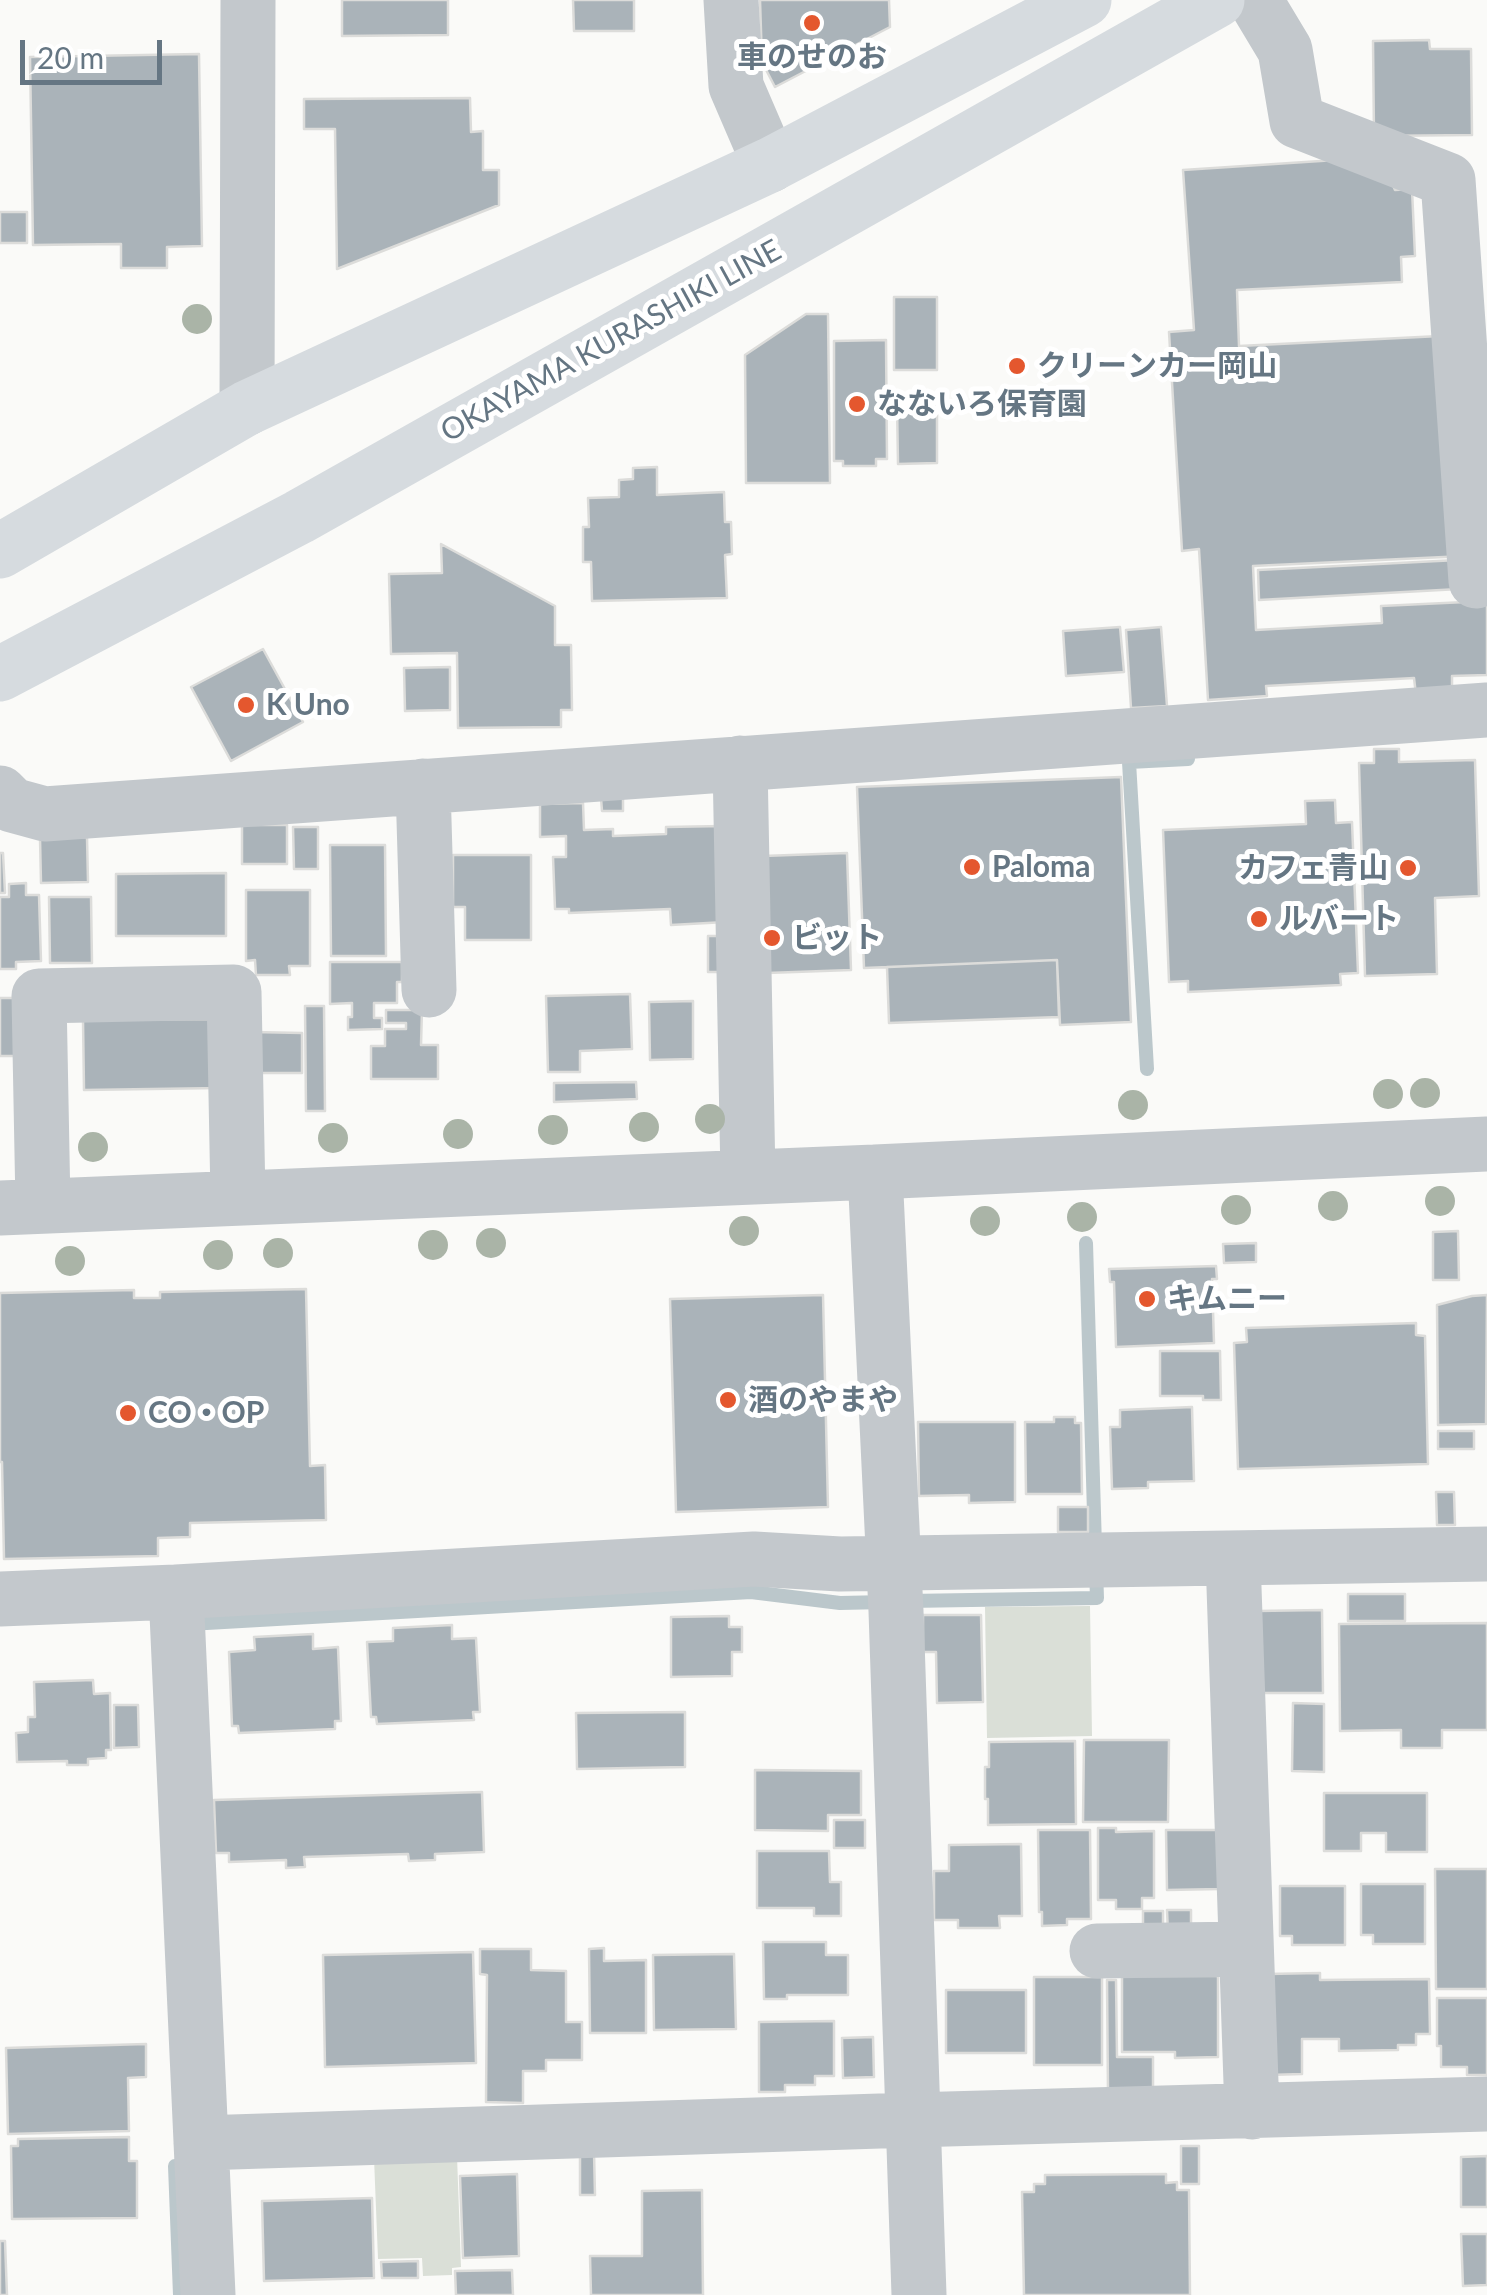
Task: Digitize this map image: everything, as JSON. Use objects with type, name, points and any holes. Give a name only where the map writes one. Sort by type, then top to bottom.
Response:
[{"type":"main road","points":[[0,551],[247,408],[770,165],[1084,0]]},
{"type":"main road","name":"OKAYAMA KURASHIKI LINE","points":[[0,674],[299,517],[1216,0]]},
{"type":"street","points":[[247,408],[248,0]]},
{"type":"street","points":[[731,0],[736,86],[770,165]]},
{"type":"street","points":[[1255,0],[1285,50],[1298,122],[1448,180],[1476,582]]},
{"type":"street","points":[[0,793],[12,805],[45,814],[1487,710]]},
{"type":"street","points":[[740,763],[748,1177]]},
{"type":"street","points":[[424,786],[429,990]]},
{"type":"street","points":[[238,1198],[234,992],[39,996],[21,1207],[876,1172],[1487,1144]]},
{"type":"street","points":[[876,1172],[895,1587],[918,2295]]},
{"type":"street","points":[[0,1599],[177,1614],[754,1559],[840,1564],[895,1587],[1096,1560],[1487,1554]]},
{"type":"street","points":[[1233,1558],[1252,2112]]},
{"type":"street","points":[[177,1614],[208,2295]]},
{"type":"street","points":[[1097,1951],[1246,1949]]},
{"type":"street","points":[[201,2142],[1487,2104]]},
{"type":"shaded area","points":[[1090,1606],[1092,1736],[987,1738],[985,1607]]},
{"type":"shaded area","points":[[457,2156],[461,2267],[452,2268],[452,2275],[423,2276],[422,2258],[378,2259],[374,2158]]},
{"type":"building","points":[[342,0],[448,0],[448,35],[342,36]]},
{"type":"building","points":[[573,0],[634,0],[634,31],[574,31]]},
{"type":"building","points":[[760,0],[889,0],[890,27],[775,87],[762,62]]},
{"type":"building","points":[[1429,40],[1430,49],[1471,49],[1472,135],[1374,136],[1373,41]]},
{"type":"building","points":[[199,54],[202,246],[167,247],[167,268],[121,268],[121,244],[33,245],[30,57]]},
{"type":"building","points":[[470,98],[471,132],[483,131],[483,170],[499,170],[499,205],[337,269],[335,129],[304,129],[304,99]]},
{"type":"building","points":[[1351,159],[1387,171],[1395,190],[1412,189],[1415,256],[1401,257],[1402,282],[1237,290],[1239,346],[1440,336],[1465,556],[1253,566],[1256,630],[1382,623],[1381,606],[1487,601],[1487,675],[1452,676],[1452,692],[1416,695],[1414,678],[1266,686],[1267,696],[1208,700],[1199,549],[1182,551],[1169,332],[1194,330],[1183,170]]},
{"type":"building","points":[[0,212],[27,212],[27,243],[0,243]]},
{"type":"building","points":[[894,297],[937,297],[937,370],[894,370]]},
{"type":"building","points":[[806,314],[828,314],[830,483],[746,483],[745,355]]},
{"type":"building","points":[[886,340],[887,459],[876,459],[876,466],[843,466],[843,461],[834,461],[834,341]]},
{"type":"building","points":[[937,403],[937,463],[898,464],[897,404]]},
{"type":"building","points":[[657,467],[657,495],[724,492],[725,522],[731,522],[732,554],[725,555],[727,598],[592,601],[591,562],[583,562],[583,527],[589,527],[588,498],[619,497],[619,480],[633,479],[633,468]]},
{"type":"building","points":[[441,544],[555,606],[555,645],[571,645],[572,710],[561,710],[561,727],[458,728],[457,653],[391,654],[389,574],[442,573]]},
{"type":"building","points":[[1458,560],[1459,589],[1259,600],[1258,570]]},
{"type":"building","points":[[1120,627],[1124,672],[1066,676],[1063,631]]},
{"type":"building","points":[[1161,627],[1167,706],[1131,708],[1126,630]]},
{"type":"building","points":[[263,649],[303,722],[231,761],[191,687]]},
{"type":"building","points":[[450,667],[450,710],[405,711],[404,668]]},
{"type":"building","points":[[1374,749],[1399,749],[1399,762],[1475,760],[1479,896],[1435,898],[1437,974],[1365,976],[1359,763],[1374,763]]},
{"type":"building","points":[[1121,777],[1131,1022],[1060,1025],[1057,960],[864,968],[857,787]]},
{"type":"building","points":[[623,797],[623,811],[602,811],[601,798]]},
{"type":"building","points":[[1335,800],[1336,823],[1352,822],[1358,973],[1340,974],[1341,985],[1188,992],[1188,981],[1169,982],[1163,830],[1306,824],[1305,801]]},
{"type":"building","points":[[583,803],[584,830],[613,829],[613,836],[666,834],[666,827],[723,826],[726,922],[671,925],[670,909],[569,913],[569,909],[555,909],[553,857],[566,857],[566,836],[540,837],[540,804]]},
{"type":"building","points":[[242,825],[287,825],[287,864],[242,864]]},
{"type":"building","points":[[293,827],[318,827],[318,869],[294,869]]},
{"type":"building","points":[[87,837],[88,882],[41,883],[40,838]]},
{"type":"building","points":[[330,845],[385,845],[386,956],[331,956]]},
{"type":"building","points":[[3,853],[5,893],[0,893]]},
{"type":"building","points":[[847,853],[851,970],[767,973],[763,856]]},
{"type":"building","points":[[453,855],[531,855],[531,940],[465,940],[465,907],[453,907]]},
{"type":"building","points":[[226,873],[226,936],[116,936],[116,874]]},
{"type":"building","points":[[26,883],[26,895],[39,895],[41,961],[16,962],[16,969],[0,969],[0,897],[9,897],[9,884]]},
{"type":"building","points":[[246,890],[310,890],[310,966],[289,966],[290,975],[256,975],[255,960],[246,961]]},
{"type":"building","points":[[49,897],[91,897],[92,963],[50,963]]},
{"type":"building","points":[[708,936],[723,936],[723,972],[708,972]]},
{"type":"building","points":[[1057,960],[1059,1017],[889,1023],[887,967]]},
{"type":"building","points":[[330,962],[402,962],[397,1003],[374,1003],[374,1018],[382,1018],[382,1029],[348,1030],[352,1003],[330,1004]]},
{"type":"building","points":[[630,994],[632,1049],[580,1051],[580,1072],[548,1072],[546,996]]},
{"type":"building","points":[[0,998],[20,998],[20,1056],[0,1056]]},
{"type":"building","points":[[693,1001],[693,1059],[650,1060],[649,1002]]},
{"type":"building","points":[[305,1006],[324,1006],[325,1111],[306,1111]]},
{"type":"building","points":[[386,1010],[422,1010],[421,1045],[438,1045],[438,1079],[371,1079],[371,1046],[385,1046],[385,1029],[406,1029],[406,1023],[386,1023]]},
{"type":"building","points":[[218,1019],[219,1088],[84,1090],[83,1020]]},
{"type":"building","points":[[253,1032],[302,1033],[302,1073],[253,1073]]},
{"type":"building","points":[[636,1082],[637,1099],[554,1102],[554,1083]]},
{"type":"building","points":[[1458,1231],[1459,1280],[1433,1280],[1433,1232]]},
{"type":"building","points":[[1256,1243],[1256,1262],[1224,1263],[1223,1244]]},
{"type":"building","points":[[1216,1266],[1217,1279],[1212,1279],[1214,1343],[1116,1347],[1114,1282],[1110,1282],[1109,1269]]},
{"type":"building","points":[[306,1289],[310,1466],[325,1465],[326,1520],[190,1523],[190,1537],[158,1538],[158,1556],[4,1559],[0,1293],[134,1290],[134,1298],[160,1298],[160,1292]]},
{"type":"building","points":[[823,1295],[828,1507],[676,1512],[670,1299]]},
{"type":"building","points":[[1487,1295],[1486,1424],[1438,1425],[1437,1305]]},
{"type":"building","points":[[1416,1323],[1416,1335],[1425,1336],[1428,1464],[1238,1469],[1234,1343],[1247,1342],[1246,1328]]},
{"type":"building","points":[[1160,1351],[1220,1351],[1221,1400],[1160,1396]]},
{"type":"building","points":[[1192,1407],[1194,1481],[1148,1482],[1148,1488],[1112,1489],[1110,1427],[1120,1427],[1120,1410]]},
{"type":"building","points":[[1054,1417],[1075,1417],[1075,1423],[1081,1423],[1082,1494],[1026,1494],[1025,1422],[1054,1422]]},
{"type":"building","points":[[918,1422],[1015,1422],[1015,1502],[969,1503],[969,1495],[919,1496]]},
{"type":"building","points":[[1438,1431],[1474,1431],[1474,1449],[1438,1449]]},
{"type":"building","points":[[1436,1492],[1454,1492],[1455,1525],[1437,1525]]},
{"type":"building","points":[[1058,1507],[1088,1507],[1088,1532],[1058,1532]]},
{"type":"building","points":[[1348,1594],[1405,1594],[1405,1621],[1348,1621]]},
{"type":"building","points":[[1322,1610],[1323,1693],[1257,1693],[1257,1611]]},
{"type":"building","points":[[923,1615],[981,1615],[983,1702],[937,1703],[936,1652],[923,1652]]},
{"type":"building","points":[[729,1616],[729,1627],[742,1627],[742,1652],[732,1652],[732,1676],[671,1677],[671,1617]]},
{"type":"building","points":[[1487,1623],[1487,1730],[1442,1730],[1442,1748],[1401,1748],[1401,1730],[1340,1731],[1339,1624]]},
{"type":"building","points":[[452,1625],[452,1639],[476,1638],[480,1712],[473,1712],[474,1720],[377,1724],[376,1717],[371,1717],[367,1642],[393,1641],[393,1628]]},
{"type":"building","points":[[313,1634],[313,1649],[338,1647],[341,1721],[335,1721],[335,1729],[239,1733],[238,1726],[232,1726],[229,1652],[255,1650],[254,1637]]},
{"type":"building","points":[[93,1680],[94,1694],[110,1693],[111,1750],[106,1750],[106,1758],[88,1759],[88,1765],[67,1765],[67,1761],[17,1762],[16,1733],[28,1732],[28,1717],[35,1717],[34,1682]]},
{"type":"building","points":[[1293,1703],[1324,1704],[1324,1772],[1292,1771]]},
{"type":"building","points":[[114,1705],[138,1705],[139,1747],[114,1748]]},
{"type":"building","points":[[685,1712],[685,1767],[577,1769],[576,1713]]},
{"type":"building","points":[[1084,1740],[1169,1740],[1168,1822],[1083,1822]]},
{"type":"building","points":[[1075,1741],[1076,1824],[988,1825],[985,1767],[989,1767],[989,1742]]},
{"type":"building","points":[[755,1770],[861,1771],[861,1815],[828,1815],[828,1831],[755,1830]]},
{"type":"building","points":[[482,1792],[484,1852],[435,1854],[435,1860],[409,1861],[408,1854],[304,1857],[305,1867],[286,1868],[286,1860],[229,1862],[229,1853],[216,1853],[214,1800]]},
{"type":"building","points":[[1324,1793],[1427,1793],[1427,1852],[1386,1852],[1386,1833],[1361,1833],[1361,1851],[1324,1851]]},
{"type":"building","points":[[834,1820],[865,1820],[865,1848],[834,1848]]},
{"type":"building","points":[[1098,1828],[1116,1828],[1116,1832],[1154,1831],[1154,1898],[1142,1898],[1142,1909],[1116,1909],[1116,1900],[1098,1900]]},
{"type":"building","points":[[1038,1830],[1090,1830],[1091,1919],[1067,1919],[1067,1925],[1042,1926]]},
{"type":"building","points":[[1166,1830],[1226,1830],[1220,1889],[1167,1890]]},
{"type":"building","points":[[1021,1844],[1022,1916],[999,1916],[1000,1928],[958,1928],[958,1920],[934,1920],[934,1871],[949,1871],[949,1845]]},
{"type":"building","points":[[757,1851],[829,1851],[830,1882],[841,1882],[841,1916],[814,1916],[814,1908],[757,1908]]},
{"type":"building","points":[[1435,1869],[1487,1869],[1487,1989],[1436,1989]]},
{"type":"building","points":[[1361,1884],[1425,1884],[1425,1944],[1373,1944],[1373,1935],[1361,1935]]},
{"type":"building","points":[[1280,1886],[1345,1886],[1345,1945],[1292,1945],[1292,1936],[1280,1936]]},
{"type":"building","points":[[1167,1910],[1191,1910],[1191,1933],[1168,1933]]},
{"type":"building","points":[[1143,1911],[1163,1911],[1163,1934],[1143,1934]]},
{"type":"building","points":[[763,1942],[826,1942],[826,1955],[848,1955],[848,1995],[764,1999]]},
{"type":"building","points":[[604,1948],[604,1961],[646,1960],[646,2033],[590,2033],[589,1949]]},
{"type":"building","points":[[480,1949],[531,1949],[531,1970],[566,1971],[566,2022],[582,2022],[582,2060],[546,2060],[546,2071],[523,2071],[523,2103],[486,2102],[487,1975],[480,1974]]},
{"type":"building","points":[[473,1952],[476,2063],[325,2067],[323,1955]]},
{"type":"building","points":[[734,1954],[736,2029],[654,2030],[653,1955]]},
{"type":"building","points":[[1320,1973],[1320,1980],[1429,1979],[1430,2034],[1416,2034],[1416,2045],[1398,2045],[1398,2050],[1339,2051],[1339,2039],[1302,2039],[1302,2074],[1268,2075],[1267,1974]]},
{"type":"building","points":[[1122,1976],[1218,1976],[1218,2057],[1175,2058],[1175,2052],[1122,2052]]},
{"type":"building","points":[[1034,1977],[1102,1977],[1102,2065],[1034,2065]]},
{"type":"building","points":[[1107,1980],[1116,1980],[1117,2057],[1153,2057],[1153,2093],[1108,2093]]},
{"type":"building","points":[[946,1990],[1026,1990],[1026,2053],[946,2053]]},
{"type":"building","points":[[1437,1998],[1487,1998],[1487,2075],[1467,2075],[1467,2067],[1441,2067]]},
{"type":"building","points":[[834,2021],[834,2076],[815,2076],[815,2085],[785,2085],[785,2092],[759,2092],[759,2022]]},
{"type":"building","points":[[873,2037],[874,2077],[843,2078],[842,2038]]},
{"type":"building","points":[[146,2044],[146,2077],[128,2078],[129,2131],[8,2134],[6,2048]]},
{"type":"building","points":[[129,2137],[129,2161],[137,2161],[137,2218],[12,2219],[11,2146],[18,2146],[18,2139]]},
{"type":"building","points":[[1181,2146],[1199,2146],[1199,2184],[1181,2184]]},
{"type":"building","points":[[580,2152],[594,2152],[595,2195],[580,2195]]},
{"type":"building","points":[[1487,2156],[1487,2207],[1461,2207],[1461,2157]]},
{"type":"building","points":[[517,2174],[519,2256],[463,2258],[460,2176]]},
{"type":"building","points":[[1166,2174],[1166,2183],[1177,2182],[1177,2190],[1189,2190],[1190,2295],[1024,2295],[1022,2192],[1034,2192],[1034,2184],[1045,2184],[1045,2175]]},
{"type":"building","points":[[702,2190],[703,2295],[591,2295],[590,2256],[642,2256],[642,2191]]},
{"type":"building","points":[[372,2198],[374,2278],[264,2281],[262,2201]]},
{"type":"building","points":[[1461,2234],[1487,2234],[1487,2285],[1463,2286]]},
{"type":"building","points":[[0,2241],[5,2241],[7,2295],[0,2295]]},
{"type":"building","points":[[418,2261],[418,2278],[382,2278],[381,2262]]},
{"type":"building","points":[[512,2270],[513,2295],[456,2295],[455,2271]]},
{"type":"waterway","points":[[1147,1069],[1129,762],[1188,759]]},
{"type":"waterway","points":[[1086,1243],[1095,1547]]},
{"type":"waterway","points":[[908,1601],[1097,1598],[1096,1569]]},
{"type":"waterway","points":[[189,1624],[751,1592],[840,1603],[886,1602]]},
{"type":"waterway","points":[[175,2166],[180,2295]]},
{"type":"place","name":"車のせのお","points":[[812,23]]},
{"type":"place","name":"クリーンカー岡山","points":[[1017,366]]},
{"type":"place","name":"なないろ保育園","points":[[857,404]]},
{"type":"place","name":"K Uno","points":[[246,705]]},
{"type":"place","name":"Paloma","points":[[972,867]]},
{"type":"place","name":"カフェ青山","points":[[1408,868]]},
{"type":"place","name":"ルバート","points":[[1259,919]]},
{"type":"place","name":"ビット","points":[[772,938]]},
{"type":"place","name":"キムニー","points":[[1147,1299]]},
{"type":"place","name":"酒のやまや","points":[[728,1400]]},
{"type":"place","name":"CO・OP","points":[[128,1413]]}]
